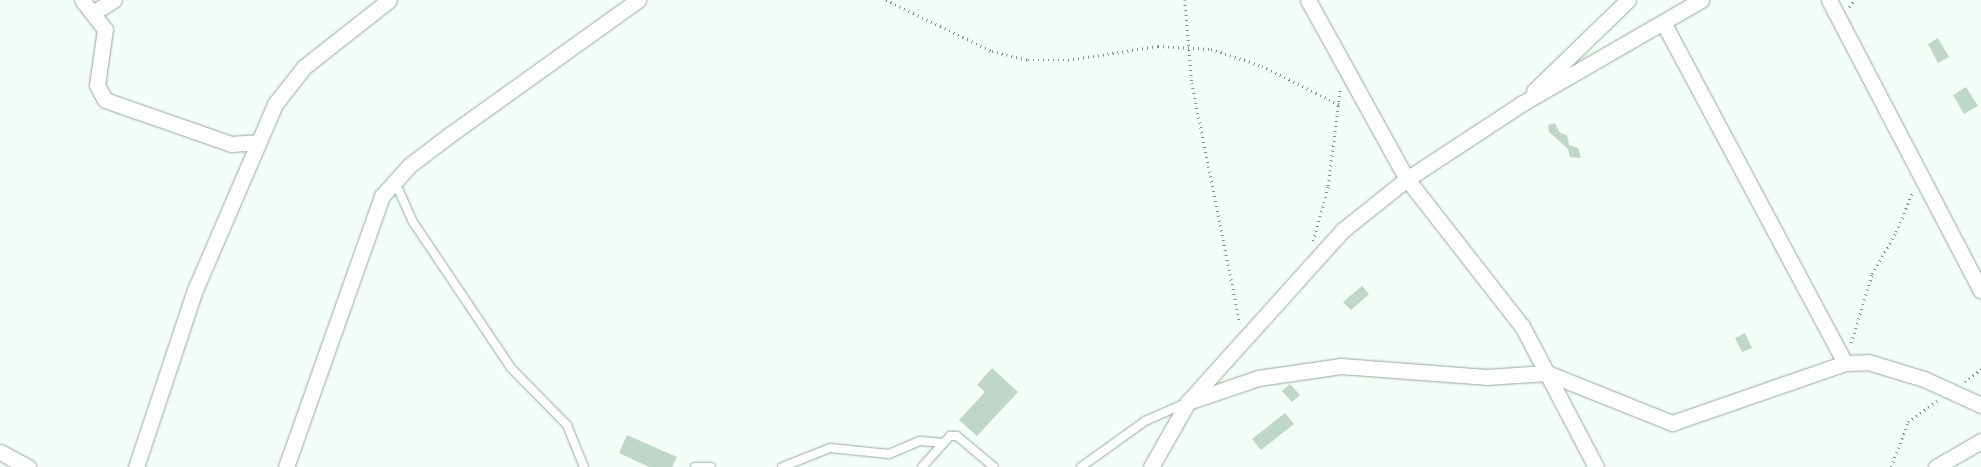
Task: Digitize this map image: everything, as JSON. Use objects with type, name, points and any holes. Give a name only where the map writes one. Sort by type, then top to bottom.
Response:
[{"type":"street","points":[[82,0],[94,12],[106,40],[97,85],[105,100],[232,144],[257,142]]},
{"type":"street","points":[[94,12],[114,0]]},
{"type":"street","points":[[136,467],[195,290],[257,142],[285,87],[389,0]]},
{"type":"street","points":[[286,467],[371,219],[394,180],[638,0]]},
{"type":"street","points":[[1308,0],[1340,61],[1407,179],[1508,305],[1548,373],[1596,467]]},
{"type":"street","points":[[1521,104],[1628,0]]},
{"type":"street","points":[[1151,467],[1188,402],[1343,230],[1407,179],[1521,104],[1664,24],[1701,0]]},
{"type":"street","points":[[1829,0],[1919,168],[1981,291]]},
{"type":"street","points":[[1664,24],[1845,363]]},
{"type":"street","points":[[1188,402],[1258,378],[1341,366],[1486,377],[1548,373],[1672,423],[1845,363],[1886,366],[1953,391],[1981,405]]},
{"type":"street","points":[[1936,467],[1981,441]]},
{"type":"street","points":[[0,452],[28,467]]},
{"type":"lane","points":[[394,180],[413,222],[511,368],[567,424],[584,467]]},
{"type":"lane","points":[[1081,467],[1145,421],[1188,402]]},
{"type":"lane","points":[[922,467],[943,443],[957,436],[994,467]]},
{"type":"lane","points":[[782,467],[830,448],[889,454],[920,441],[943,443]]},
{"type":"lane","points":[[695,467],[712,467]]},
{"type":"path","points":[[886,0],[992,51],[1028,60],[1087,58],[1158,46],[1189,47],[1233,54],[1340,105]]},
{"type":"path","points":[[1185,0],[1189,47],[1224,259],[1246,339]]},
{"type":"path","points":[[1311,248],[1328,186],[1340,105],[1340,61]]},
{"type":"path","points":[[1845,363],[1872,274],[1903,217],[1919,168]]},
{"type":"path","points":[[1891,467],[1908,422],[1981,369]]},
{"type":"building","points":[[1938,38],[1949,57],[1938,63],[1928,44]]},
{"type":"building","points":[[1966,87],[1978,106],[1964,114],[1953,95]]},
{"type":"building","points":[[1555,123],[1560,133],[1567,135],[1569,145],[1578,148],[1581,158],[1570,157],[1568,149],[1549,132],[1548,125]]},
{"type":"building","points":[[1362,286],[1369,294],[1351,310],[1343,302]]},
{"type":"building","points":[[1745,333],[1752,348],[1742,352],[1735,338]]},
{"type":"building","points":[[992,368],[1018,392],[977,436],[959,420],[985,392],[977,385]]},
{"type":"building","points":[[1290,384],[1300,395],[1292,402],[1282,391]]},
{"type":"building","points":[[1285,413],[1294,424],[1261,450],[1252,439]]},
{"type":"building","points":[[627,435],[677,457],[672,467],[649,467],[619,453]]}]
